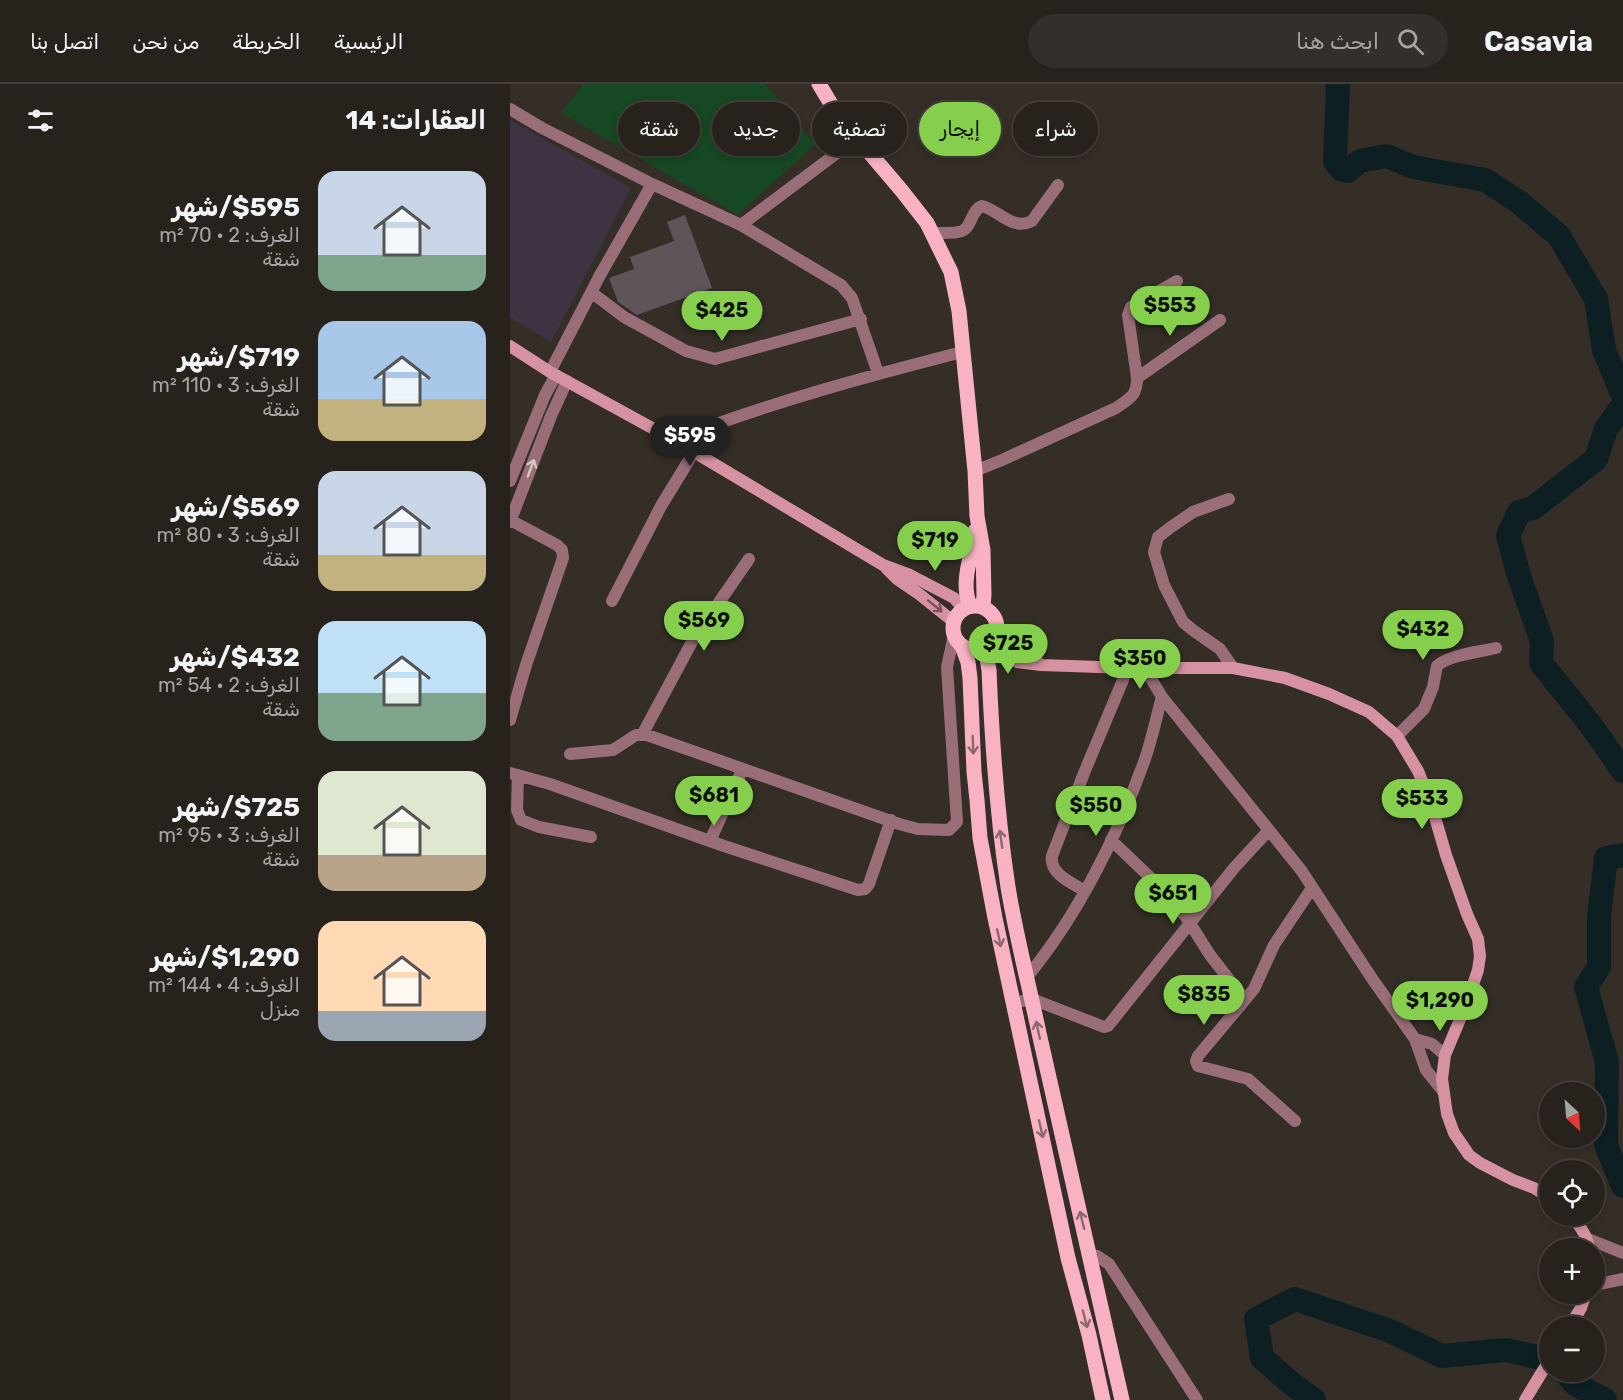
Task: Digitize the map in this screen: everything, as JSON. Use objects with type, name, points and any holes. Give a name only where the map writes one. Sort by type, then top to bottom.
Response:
[{"type":"main road","points":[[819,84],[830,102]]},
{"type":"main road","points":[[872,156],[933,233],[951,272],[959,311],[975,471],[977,516],[966,577],[966,595],[972,607]]},
{"type":"main road","points":[[510,346],[557,376],[675,440],[884,565],[993,615],[997,625],[995,637],[985,647],[975,650],[919,594],[897,579],[884,565]]},
{"type":"main road","points":[[972,607],[956,617],[957,634],[968,662],[970,678],[974,772],[980,838],[1068,1258],[1089,1335],[1103,1400]]},
{"type":"main road","points":[[997,631],[1023,648],[1041,665]]},
{"type":"main road","points":[[985,647],[1017,662],[1041,665],[1233,668],[1285,678],[1369,712],[1397,736],[1418,771],[1430,800],[1446,855],[1478,939],[1480,956],[1478,970],[1445,1055],[1442,1090],[1447,1114],[1454,1132],[1469,1155],[1480,1163],[1539,1191]]},
{"type":"main road","points":[[985,647],[989,670],[993,758],[1008,888],[1122,1400]]},
{"type":"main road","points":[[972,722],[991,721]]},
{"type":"main road","points":[[1052,1178],[1070,1174]]},
{"type":"main road","points":[[1525,1400],[1539,1376]]},
{"type":"street","points":[[510,109],[542,128],[652,184],[741,225],[841,285],[852,298],[861,318],[878,373]]},
{"type":"street","points":[[741,225],[833,156]]},
{"type":"street","points":[[510,481],[545,395],[557,376],[591,292],[652,184]]},
{"type":"street","points":[[933,233],[962,231],[968,226],[978,208],[982,206],[1018,224],[1029,223],[1058,185]]},
{"type":"street","points":[[975,471],[1116,408],[1132,397],[1136,392],[1137,378],[1128,315],[1131,307],[1177,281]]},
{"type":"street","points":[[591,292],[624,317],[686,351],[715,359],[861,318]]},
{"type":"street","points":[[1137,378],[1220,320]]},
{"type":"street","points":[[675,440],[777,403],[878,373],[962,352]]},
{"type":"street","points":[[510,720],[526,665],[563,558],[563,553],[557,544],[510,521],[551,416],[557,376]]},
{"type":"street","points":[[612,601],[661,506],[694,452]]},
{"type":"street","points":[[1229,499],[1193,512],[1171,527],[1158,537],[1154,552],[1164,585],[1183,622],[1220,649],[1233,668]]},
{"type":"street","points":[[642,735],[693,640],[749,559]]},
{"type":"street","points":[[570,754],[613,750],[631,737],[647,735],[899,824],[918,829],[949,830],[957,822],[947,668],[957,634]]},
{"type":"street","points":[[1397,736],[1424,709],[1429,700],[1439,663],[1450,658],[1496,648]]},
{"type":"street","points":[[1144,667],[1162,697],[1301,870],[1373,980],[1415,1039],[1426,1070],[1442,1090]]},
{"type":"street","points":[[1084,891],[1062,877],[1053,868],[1052,856],[1128,668]]},
{"type":"street","points":[[1027,977],[1069,920],[1111,840],[1145,758],[1162,697]]},
{"type":"street","points":[[710,841],[742,770]]},
{"type":"street","points":[[591,837],[521,820],[517,810],[514,774],[550,783],[710,841],[858,890],[864,890],[869,884],[891,820]]},
{"type":"street","points":[[1013,1003],[1032,999],[1107,1027],[1234,868],[1269,830]]},
{"type":"street","points":[[1111,840],[1156,884],[1191,924],[1210,955],[1245,1000]]},
{"type":"street","points":[[1295,1121],[1248,1079],[1205,1069],[1196,1061],[1254,989],[1274,945],[1312,888]]},
{"type":"street","points":[[1415,1039],[1432,1044],[1445,1055]]},
{"type":"street","points":[[1605,1249],[1623,1254]]},
{"type":"street","points":[[1090,1255],[1097,1256],[1109,1264],[1197,1400]]},
{"type":"street","points":[[1605,1283],[1623,1279]]},
{"type":"shaded area","points":[[510,120],[631,188],[551,342],[510,317]]},
{"type":"green space","points":[[583,84],[765,84],[780,102],[712,102],[712,156],[800,156],[800,126],[812,140],[812,147],[738,215],[636,156],[700,156],[700,102],[618,102],[618,146],[561,113]]},
{"type":"building","points":[[685,215],[712,288],[637,315],[618,302],[609,278],[634,269],[630,257],[674,241],[667,222]]},
{"type":"waterway","points":[[1338,84],[1335,161],[1341,169],[1347,171],[1360,161],[1387,156],[1413,167],[1485,180],[1519,202],[1559,236],[1596,299],[1604,350],[1623,396]]},
{"type":"waterway","points":[[1623,405],[1606,429],[1596,459],[1533,508],[1519,512],[1508,536],[1519,576],[1542,641],[1541,663],[1590,724],[1623,771]]},
{"type":"waterway","points":[[1623,855],[1606,858],[1599,916],[1599,967],[1586,987],[1607,1062],[1606,1145],[1623,1186]]},
{"type":"waterway","points":[[1314,1400],[1262,1358],[1256,1319],[1295,1299],[1390,1331],[1442,1356],[1506,1350],[1539,1358]]},
{"type":"waterway","points":[[1574,1382],[1605,1400]]}]
